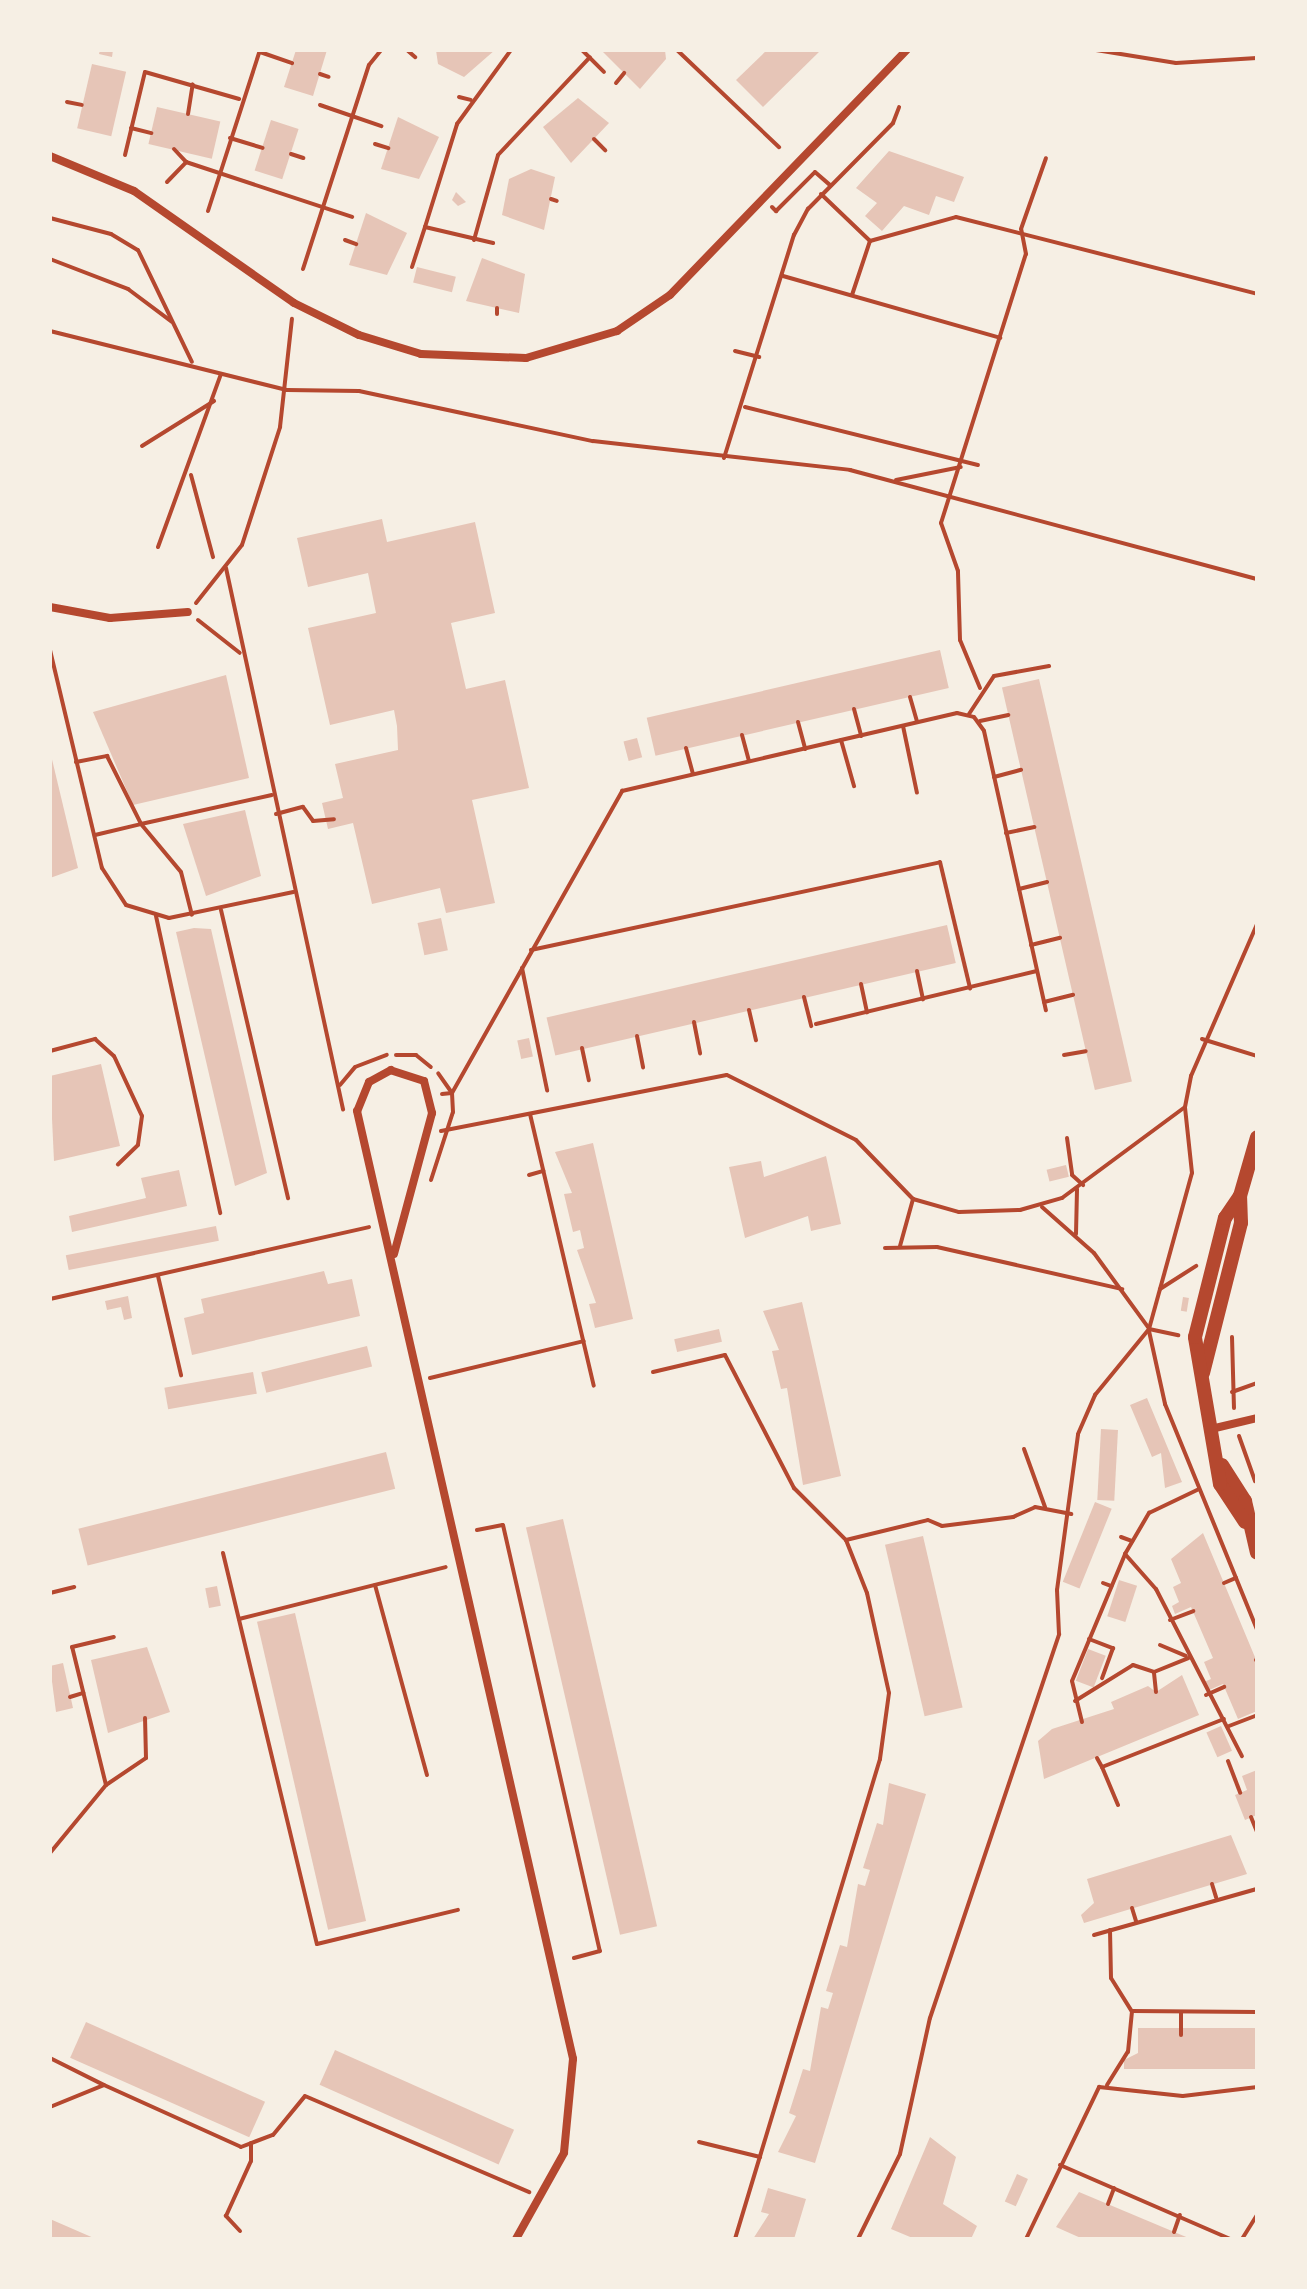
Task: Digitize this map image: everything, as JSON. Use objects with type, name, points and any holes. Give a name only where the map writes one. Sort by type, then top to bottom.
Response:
[{"type":"street","points":[[50,156],[134,191],[294,303],[359,335],[421,354],[526,358],[617,331],[670,295],[907,50]]},
{"type":"street","points":[[50,607],[110,618],[188,612]]},
{"type":"street","points":[[394,1254],[429,1127],[432,1095],[424,1081],[391,1070],[369,1082],[357,1111],[381,1227],[394,1254],[573,2059],[571,2123],[543,2199],[516,2239]]},
{"type":"street","points":[[1257,1137],[1240,1196],[1225,1218],[1197,1319],[1195,1350],[1203,1373],[1211,1429],[1222,1465],[1228,1505],[1245,1522],[1257,1553]]},
{"type":"street","points":[[1211,1429],[1257,1418]]},
{"type":"path","points":[[303,269],[352,116],[381,50]]},
{"type":"path","points":[[407,50],[415,57]]},
{"type":"path","points":[[412,267],[471,100],[511,50]]},
{"type":"path","points":[[582,50],[604,72]]},
{"type":"path","points":[[677,50],[779,147]]},
{"type":"path","points":[[1096,50],[1176,63],[1257,58]]},
{"type":"path","points":[[208,211],[222,172],[239,99],[260,51],[292,63]]},
{"type":"path","points":[[474,240],[498,155],[590,57]]},
{"type":"path","points":[[125,155],[145,72],[239,99]]},
{"type":"path","points":[[616,83],[624,73]]},
{"type":"path","points":[[320,74],[329,77]]},
{"type":"path","points":[[188,114],[193,84]]},
{"type":"path","points":[[459,97],[471,100]]},
{"type":"path","points":[[67,102],[82,105]]},
{"type":"path","points":[[320,105],[381,126]]},
{"type":"path","points":[[724,459],[745,407],[794,235],[821,194],[893,123],[899,107]]},
{"type":"path","points":[[131,128],[151,133]]},
{"type":"path","points":[[230,138],[262,148]]},
{"type":"path","points":[[594,139],[605,150]]},
{"type":"path","points":[[375,144],[388,148]]},
{"type":"path","points":[[174,149],[184,161],[352,217]]},
{"type":"path","points":[[167,182],[184,161],[185,152]]},
{"type":"path","points":[[291,154],[303,158]]},
{"type":"path","points":[[980,688],[960,640],[958,571],[941,523],[946,496],[964,466],[1026,254],[1021,229],[1046,158]]},
{"type":"path","points":[[815,172],[830,185]]},
{"type":"path","points":[[821,194],[870,241]]},
{"type":"path","points":[[551,199],[557,201]]},
{"type":"path","points":[[870,241],[956,217],[1021,229],[1257,294]]},
{"type":"path","points":[[50,218],[111,234],[138,250],[192,362]]},
{"type":"path","points":[[425,227],[493,243]]},
{"type":"path","points":[[345,240],[356,244]]},
{"type":"path","points":[[852,295],[870,241]]},
{"type":"path","points":[[50,259],[128,289],[174,323]]},
{"type":"path","points":[[782,275],[1000,338]]},
{"type":"path","points":[[240,653],[188,612],[242,545],[287,390],[291,316]]},
{"type":"path","points":[[50,331],[192,362],[221,374],[287,390],[359,391],[593,441],[724,459],[813,464],[895,480],[1257,579]]},
{"type":"path","points":[[735,351],[759,357]]},
{"type":"path","points":[[158,547],[190,472],[221,374]]},
{"type":"path","points":[[142,446],[214,401]]},
{"type":"path","points":[[745,407],[964,466]]},
{"type":"path","points":[[895,480],[978,465]]},
{"type":"path","points":[[190,472],[213,557]]},
{"type":"path","points":[[226,568],[240,653],[344,1115]]},
{"type":"path","points":[[50,650],[95,835],[112,889],[126,905],[156,916],[192,915],[293,892]]},
{"type":"path","points":[[969,714],[980,688],[994,676],[1049,666]]},
{"type":"path","points":[[910,697],[917,723]]},
{"type":"path","points":[[854,709],[861,736]]},
{"type":"path","points":[[432,1095],[452,1093],[622,791],[903,726],[969,714],[979,721],[994,777],[1046,1010]]},
{"type":"path","points":[[979,721],[1008,715]]},
{"type":"path","points":[[798,722],[805,749]]},
{"type":"path","points":[[903,726],[917,793]]},
{"type":"path","points":[[742,735],[749,761]]},
{"type":"path","points":[[841,740],[854,786]]},
{"type":"path","points":[[686,748],[693,774]]},
{"type":"path","points":[[76,762],[107,756],[141,824],[181,872],[192,915]]},
{"type":"path","points":[[994,777],[1021,770]]},
{"type":"path","points":[[95,835],[272,795]]},
{"type":"path","points":[[276,814],[305,808],[313,821],[334,819]]},
{"type":"path","points":[[1006,833],[1034,827]]},
{"type":"path","points":[[531,950],[940,862],[970,988]]},
{"type":"path","points":[[1019,889],[1047,882]]},
{"type":"path","points":[[221,910],[288,1198]]},
{"type":"path","points":[[156,916],[220,1213]]},
{"type":"path","points":[[1257,924],[1202,1039],[1185,1107],[1192,1173],[1149,1329],[1153,1371],[1257,1629]]},
{"type":"path","points":[[1031,945],[1060,938]]},
{"type":"path","points":[[522,968],[547,1090]]},
{"type":"path","points":[[917,971],[923,999]]},
{"type":"path","points":[[804,997],[813,1025],[1037,971]]},
{"type":"path","points":[[861,984],[867,1012]]},
{"type":"path","points":[[1044,1002],[1073,995]]},
{"type":"path","points":[[749,1010],[756,1040]]},
{"type":"path","points":[[694,1022],[700,1053]]},
{"type":"path","points":[[637,1036],[643,1067]]},
{"type":"path","points":[[50,1051],[95,1039],[114,1056],[142,1116],[138,1145],[118,1164]]},
{"type":"path","points":[[1202,1039],[1257,1056]]},
{"type":"path","points":[[582,1048],[589,1080]]},
{"type":"path","points":[[1064,1055],[1086,1051]]},
{"type":"path","points":[[429,1127],[448,1133],[727,1075],[856,1140],[913,1199],[959,1212],[1042,1207],[1083,1185],[1185,1107]]},
{"type":"path","points":[[530,1114],[594,1386]]},
{"type":"path","points":[[1067,1138],[1072,1175],[1083,1185]]},
{"type":"path","points":[[529,1175],[543,1171]]},
{"type":"path","points":[[1076,1237],[1077,1189]]},
{"type":"path","points":[[898,1248],[913,1199]]},
{"type":"path","points":[[1042,1207],[1076,1237],[1122,1289],[1149,1329],[1182,1336]]},
{"type":"path","points":[[50,1299],[369,1229],[366,1214]]},
{"type":"path","points":[[885,1248],[937,1247],[1122,1289]]},
{"type":"path","points":[[1160,1289],[1198,1264]]},
{"type":"path","points":[[158,1276],[181,1375]]},
{"type":"path","points":[[1234,1327],[1232,1392],[1257,1383]]},
{"type":"path","points":[[858,2239],[900,2154],[930,2018],[1059,1634],[1057,1590],[1086,1412],[1149,1329]]},
{"type":"path","points":[[421,1380],[584,1341]]},
{"type":"path","points":[[653,1372],[725,1355],[794,1488],[846,1540],[881,1655],[888,1730],[735,2239]]},
{"type":"path","points":[[1239,1436],[1257,1487]]},
{"type":"path","points":[[1024,1449],[1045,1507]]},
{"type":"path","points":[[1082,1722],[1072,1681],[1125,1554],[1156,1507],[1199,1489]]},
{"type":"path","points":[[846,1540],[928,1520],[942,1526],[1045,1507],[1071,1514]]},
{"type":"path","points":[[477,1530],[503,1525],[600,1951],[574,1958]]},
{"type":"path","points":[[1121,1537],[1132,1541]]},
{"type":"path","points":[[223,1553],[317,1944],[458,1910]]},
{"type":"path","points":[[1125,1554],[1156,1589],[1206,1695],[1229,1726],[1242,1756]]},
{"type":"path","points":[[239,1619],[463,1563]]},
{"type":"path","points":[[1224,1583],[1236,1578]]},
{"type":"path","points":[[1103,1583],[1111,1586]]},
{"type":"path","points":[[375,1585],[427,1775]]},
{"type":"path","points":[[50,1593],[74,1587]]},
{"type":"path","points":[[1170,1620],[1193,1611]]},
{"type":"path","points":[[106,1785],[72,1647],[114,1637]]},
{"type":"path","points":[[1075,1701],[1097,1691],[1113,1648],[1089,1639]]},
{"type":"path","points":[[1160,1645],[1188,1658]]},
{"type":"path","points":[[1102,1678],[1133,1665],[1154,1672],[1188,1658]]},
{"type":"path","points":[[1154,1672],[1156,1692]]},
{"type":"path","points":[[1206,1695],[1224,1687]]},
{"type":"path","points":[[70,1697],[83,1693]]},
{"type":"path","points":[[1229,1726],[1257,1715]]},
{"type":"path","points":[[50,1853],[106,1785],[146,1758],[145,1718]]},
{"type":"path","points":[[1102,1767],[1224,1719]]},
{"type":"path","points":[[1163,1730],[1167,1740]]},
{"type":"path","points":[[1097,1758],[1118,1805]]},
{"type":"path","points":[[1228,1761],[1240,1793]]},
{"type":"path","points":[[1251,1817],[1257,1832]]},
{"type":"path","points":[[50,1841],[55,1846]]},
{"type":"path","points":[[1212,1884],[1216,1898]]},
{"type":"path","points":[[1094,1935],[1216,1898],[1257,1889]]},
{"type":"path","points":[[1132,1908],[1137,1922]]},
{"type":"path","points":[[1107,2086],[1128,2052],[1132,2011],[1111,1978],[1110,1930]]},
{"type":"path","points":[[1132,2011],[1257,2012]]},
{"type":"path","points":[[1181,2013],[1181,2035]]},
{"type":"path","points":[[50,2058],[241,2147],[273,2135],[305,2096],[543,2199]]},
{"type":"path","points":[[50,2107],[104,2085]]},
{"type":"path","points":[[1026,2239],[1095,2091],[1107,2086],[1183,2096],[1257,2087]]},
{"type":"path","points":[[699,2142],[760,2157]]},
{"type":"path","points":[[240,2231],[226,2216],[251,2161],[251,2143]]},
{"type":"path","points":[[1060,2165],[1230,2239]]},
{"type":"path","points":[[1108,2204],[1114,2188]]},
{"type":"path","points":[[1174,2232],[1180,2215]]},
{"type":"path","points":[[1242,2239],[1257,2215]]},
{"type":"building","points":[[100,50],[113,50],[112,57],[99,54]]},
{"type":"building","points":[[296,50],[327,50],[313,96],[284,87]]},
{"type":"building","points":[[436,50],[495,50],[464,77],[438,64]]},
{"type":"building","points":[[601,50],[665,50],[666,59],[640,89]]},
{"type":"building","points":[[767,50],[821,50],[763,107],[736,80]]},
{"type":"building","points":[[92,64],[126,72],[111,136],[77,128]]},
{"type":"building","points":[[578,98],[609,123],[571,163],[543,127]]},
{"type":"building","points":[[157,107],[220,122],[212,159],[148,144]]},
{"type":"building","points":[[398,117],[439,137],[419,179],[381,169]]},
{"type":"building","points":[[271,120],[299,129],[282,179],[255,170]]},
{"type":"building","points":[[889,151],[964,177],[954,202],[936,196],[929,215],[904,206],[882,231],[865,216],[877,203],[856,188]]},
{"type":"building","points":[[531,169],[555,177],[544,230],[502,215],[509,179]]},
{"type":"building","points":[[456,192],[466,202],[458,206],[452,200]]},
{"type":"building","points":[[366,213],[407,233],[387,275],[349,265]]},
{"type":"building","points":[[482,258],[525,274],[519,313],[466,301]]},
{"type":"building","points":[[417,267],[456,277],[452,292],[413,283]]},
{"type":"building","points":[[382,519],[387,542],[475,522],[495,613],[451,623],[466,689],[505,680],[529,788],[472,800],[495,903],[446,913],[440,888],[372,904],[353,823],[328,829],[322,803],[343,798],[335,764],[398,750],[397,726],[394,710],[330,725],[308,628],[376,613],[368,573],[308,587],[297,538]]},
{"type":"building","points":[[940,650],[949,688],[655,756],[647,718]]},
{"type":"building","points":[[226,675],[249,778],[133,805],[93,712]]},
{"type":"building","points":[[1039,679],[1132,1081],[1095,1090],[1002,688]]},
{"type":"building","points":[[637,738],[642,757],[629,761],[623,742]]},
{"type":"building","points":[[50,751],[78,868],[50,878]]},
{"type":"building","points":[[245,810],[261,876],[206,896],[183,824]]},
{"type":"building","points":[[441,918],[448,950],[424,955],[418,923]]},
{"type":"building","points":[[947,925],[956,963],[555,1055],[547,1017]]},
{"type":"building","points":[[194,928],[211,929],[267,1173],[235,1186],[176,932]]},
{"type":"building","points":[[529,1038],[533,1057],[521,1059],[517,1040]]},
{"type":"building","points":[[101,1064],[120,1146],[54,1161],[50,1076]]},
{"type":"building","points":[[593,1143],[633,1319],[595,1328],[589,1304],[596,1303],[577,1250],[584,1248],[580,1230],[573,1232],[564,1194],[572,1193],[555,1152]]},
{"type":"building","points":[[826,1156],[841,1224],[811,1231],[808,1216],[745,1238],[729,1167],[761,1161],[764,1177]]},
{"type":"building","points":[[1066,1165],[1069,1177],[1049,1181],[1047,1170]]},
{"type":"building","points":[[179,1170],[187,1206],[72,1232],[69,1216],[146,1198],[141,1178]]},
{"type":"building","points":[[216,1226],[219,1241],[69,1270],[66,1255]]},
{"type":"building","points":[[324,1271],[328,1284],[352,1279],[360,1316],[192,1355],[184,1318],[204,1313],[201,1299]]},
{"type":"building","points":[[128,1296],[132,1318],[124,1320],[121,1307],[107,1310],[105,1301]]},
{"type":"building","points":[[1183,1297],[1189,1298],[1187,1312],[1181,1311]]},
{"type":"building","points":[[802,1302],[841,1476],[803,1485],[787,1388],[781,1389],[772,1351],[779,1350],[763,1311]]},
{"type":"building","points":[[719,1329],[722,1342],[677,1352],[674,1339]]},
{"type":"building","points":[[367,1346],[372,1366],[266,1393],[261,1372]]},
{"type":"building","points":[[253,1372],[257,1394],[168,1409],[164,1388]]},
{"type":"building","points":[[1147,1398],[1182,1482],[1165,1488],[1161,1453],[1152,1457],[1130,1405]]},
{"type":"building","points":[[1101,1429],[1118,1430],[1114,1501],[1097,1500]]},
{"type":"building","points":[[386,1452],[395,1489],[88,1566],[78,1529]]},
{"type":"building","points":[[1095,1502],[1112,1509],[1079,1588],[1063,1582]]},
{"type":"building","points":[[563,1519],[657,1926],[620,1935],[526,1528]]},
{"type":"building","points":[[1203,1533],[1257,1662],[1257,1711],[1238,1719],[1223,1684],[1207,1691],[1204,1682],[1211,1679],[1204,1662],[1213,1658],[1191,1607],[1175,1614],[1172,1606],[1179,1602],[1173,1587],[1181,1583],[1171,1559]]},
{"type":"building","points":[[923,1536],[963,1707],[925,1716],[885,1545]]},
{"type":"building","points":[[1119,1580],[1137,1586],[1125,1622],[1107,1616]]},
{"type":"building","points":[[217,1586],[221,1606],[209,1608],[205,1588]]},
{"type":"building","points":[[295,1613],[366,1921],[328,1930],[257,1622]]},
{"type":"building","points":[[147,1647],[170,1712],[108,1733],[91,1660]]},
{"type":"building","points":[[1088,1649],[1106,1656],[1094,1688],[1076,1681]]},
{"type":"building","points":[[63,1663],[73,1708],[56,1712],[50,1666]]},
{"type":"building","points":[[1182,1675],[1199,1715],[1044,1779],[1038,1741],[1052,1729],[1114,1709],[1111,1702],[1148,1686],[1156,1692]]},
{"type":"building","points":[[1221,1726],[1232,1751],[1217,1757],[1206,1733]]},
{"type":"building","points":[[1257,1770],[1257,1815],[1245,1820],[1235,1795],[1247,1790],[1242,1776]]},
{"type":"building","points":[[889,1783],[926,1794],[815,2163],[778,2152],[796,2116],[789,2113],[803,2069],[810,2071],[821,2007],[828,2009],[833,1993],[826,1991],[840,1945],[847,1947],[858,1884],[865,1886],[870,1870],[863,1868],[877,1823],[883,1825]]},
{"type":"building","points":[[1231,1835],[1247,1874],[1084,1923],[1081,1915],[1094,1903],[1087,1879]]},
{"type":"building","points":[[86,2022],[265,2102],[249,2137],[70,2058]]},
{"type":"building","points":[[1138,2028],[1257,2028],[1257,2069],[1124,2069],[1124,2060],[1138,2053]]},
{"type":"building","points":[[335,2050],[514,2130],[499,2164],[320,2085]]},
{"type":"building","points":[[930,2137],[956,2157],[943,2204],[977,2226],[971,2239],[915,2239],[891,2229]]},
{"type":"building","points":[[1017,2174],[1028,2179],[1016,2206],[1005,2201]]},
{"type":"building","points":[[768,2188],[806,2199],[794,2239],[753,2239],[769,2214],[761,2212]]},
{"type":"building","points":[[1079,2192],[1191,2239],[1083,2239],[1056,2227]]},
{"type":"building","points":[[50,2219],[96,2239],[50,2239]]}]
